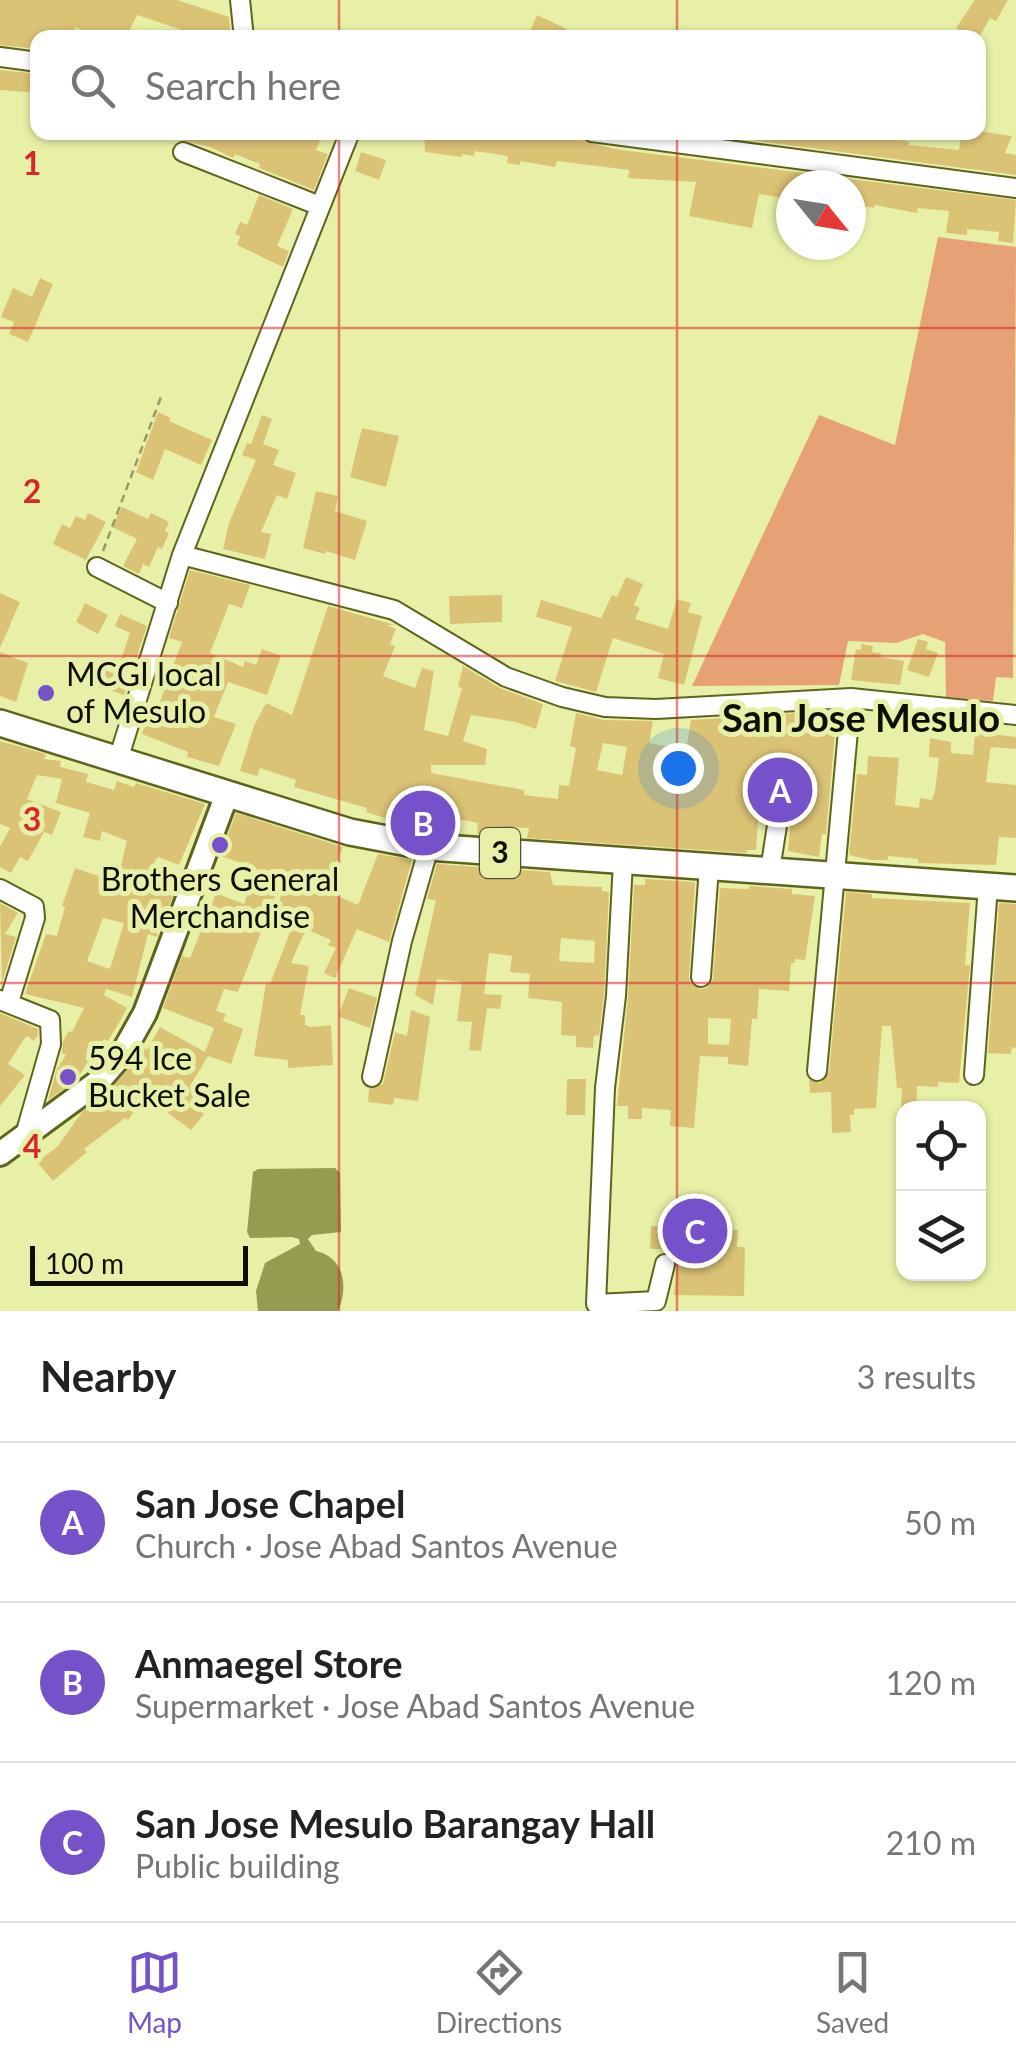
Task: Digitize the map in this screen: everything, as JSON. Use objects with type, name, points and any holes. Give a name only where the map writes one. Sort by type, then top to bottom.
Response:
[{"type":"highway","name":"3","points":[[0,724],[350,832],[429,847],[1016,888]]},
{"type":"main road","points":[[0,1154],[98,1082],[122,1054],[145,1014],[227,794]]},
{"type":"street","points":[[240,0],[243,30]]},
{"type":"street","points":[[0,57],[30,61]]},
{"type":"street","points":[[118,760],[182,555],[347,140]]},
{"type":"street","points":[[653,140],[1016,188]]},
{"type":"street","points":[[183,152],[320,206]]},
{"type":"street","points":[[182,555],[394,610],[506,677],[590,704],[656,709],[851,698],[1016,715]]},
{"type":"street","points":[[97,567],[168,603]]},
{"type":"street","points":[[817,1070],[851,698]]},
{"type":"street","points":[[770,870],[779,813]]},
{"type":"street","points":[[372,1077],[402,940],[429,847]]},
{"type":"street","points":[[623,861],[616,996],[604,1088],[596,1304],[656,1301],[664,1264]]},
{"type":"street","points":[[702,977],[708,867]]},
{"type":"street","points":[[974,1075],[988,886]]},
{"type":"street","points":[[0,889],[34,908],[35,918],[4,1001],[40,1013],[50,1020],[52,1030],[25,1135]]},
{"type":"path","points":[[97,567],[161,397]]},
{"type":"shaded area","points":[[938,237],[1016,247],[1013,678],[996,677],[993,701],[946,697],[945,642],[923,634],[896,643],[848,641],[839,685],[692,686],[819,415],[895,445]]},
{"type":"shaded area","points":[[335,1168],[340,1173],[341,1232],[312,1235],[308,1239],[316,1251],[333,1260],[342,1274],[338,1311],[258,1311],[256,1291],[265,1263],[300,1244],[299,1239],[292,1237],[250,1238],[247,1232],[253,1172]]},
{"type":"building","points":[[0,0],[177,0],[229,17],[230,30],[182,30],[137,15],[130,30],[75,27],[30,30],[30,48],[0,45]]},
{"type":"building","points":[[975,0],[1008,0],[996,21],[990,18],[983,30],[956,28]]},
{"type":"building","points":[[537,15],[567,29],[567,30],[530,30]]},
{"type":"building","points":[[0,70],[30,73],[30,92],[0,90]]},
{"type":"building","points":[[986,132],[1012,136],[1005,153],[1016,155],[1016,175],[751,140],[901,140],[909,145],[959,150],[961,140],[986,140]]},
{"type":"building","points":[[180,140],[320,140],[316,150],[328,154],[314,190],[259,168],[260,164],[235,154],[233,158],[210,147]]},
{"type":"building","points":[[424,140],[581,140],[614,149],[780,170],[776,170],[776,197],[759,194],[752,228],[689,216],[696,182],[628,178],[629,170],[557,161],[555,167],[520,161],[520,165],[507,163],[508,156],[475,151],[474,156],[425,152]]},
{"type":"building","points":[[361,152],[386,160],[379,180],[355,171]]},
{"type":"building","points":[[866,181],[1016,200],[1013,243],[998,241],[999,232],[967,229],[967,235],[946,233],[949,211],[918,208],[917,213],[866,207]]},
{"type":"building","points":[[259,195],[293,209],[277,246],[289,251],[283,267],[237,245],[240,236],[235,234],[240,222],[247,225]]},
{"type":"building","points":[[40,278],[53,284],[28,342],[9,334],[14,322],[1,317],[13,288],[32,297]]},
{"type":"building","points":[[158,412],[212,440],[201,465],[165,449],[153,480],[136,472]]},
{"type":"building","points":[[262,415],[272,419],[263,444],[279,450],[273,465],[296,473],[287,499],[277,495],[261,532],[271,534],[265,559],[223,549],[229,523],[256,460],[242,455],[247,443],[251,444]]},
{"type":"building","points":[[362,428],[399,436],[386,487],[350,477]]},
{"type":"building","points":[[316,491],[338,496],[335,511],[367,521],[355,560],[303,548]]},
{"type":"building","points":[[122,507],[148,519],[151,513],[169,522],[162,549],[158,547],[149,567],[143,564],[139,574],[123,566],[137,539],[112,527]]},
{"type":"building","points":[[88,513],[106,522],[86,560],[53,544],[62,524],[70,528],[76,516],[85,520]]},
{"type":"building","points":[[190,570],[250,585],[242,608],[229,604],[210,653],[243,667],[245,661],[256,665],[262,649],[281,656],[267,695],[228,682],[214,717],[236,724],[219,766],[187,757],[188,752],[142,734],[150,708],[157,710],[165,688],[155,684],[158,673],[169,677],[182,642],[169,638]]},
{"type":"building","points":[[626,577],[643,584],[634,605],[640,608],[635,619],[668,629],[677,599],[691,603],[688,612],[702,616],[684,685],[658,678],[664,654],[613,638],[596,692],[555,681],[572,627],[536,617],[541,600],[601,618]]},
{"type":"building","points":[[0,593],[20,602],[0,648]]},
{"type":"building","points":[[502,595],[502,622],[450,624],[449,596]]},
{"type":"building","points":[[85,603],[108,615],[98,634],[76,622]]},
{"type":"building","points":[[328,606],[395,625],[387,625],[396,629],[390,644],[395,646],[383,676],[415,688],[422,668],[434,671],[424,730],[448,736],[462,688],[458,687],[463,666],[500,688],[543,704],[536,729],[471,715],[463,741],[487,749],[485,765],[431,765],[431,773],[524,790],[524,795],[558,799],[559,785],[569,786],[576,748],[570,746],[576,713],[604,720],[653,721],[649,743],[686,750],[691,720],[782,718],[782,714],[837,711],[826,834],[822,834],[819,857],[788,851],[792,807],[780,801],[759,810],[756,850],[747,853],[527,838],[529,828],[489,826],[488,835],[477,834],[478,823],[454,818],[448,832],[440,832],[387,811],[385,818],[366,812],[367,808],[294,787],[296,780],[260,768],[257,776],[240,771],[266,703],[292,715]],"holes":[[[603,743],[627,747],[622,775],[597,770]]]},
{"type":"building","points":[[120,614],[147,626],[124,695],[95,685],[101,669],[116,674],[130,633],[115,626]]},
{"type":"building","points":[[918,639],[928,642],[926,649],[938,653],[929,677],[907,670]]},
{"type":"building","points":[[861,644],[873,646],[872,652],[881,653],[880,657],[904,661],[900,685],[851,680],[856,649],[861,650]]},
{"type":"building","points":[[0,652],[28,663],[16,702],[0,696]]},
{"type":"building","points":[[975,732],[1016,737],[1016,749],[991,747],[990,751],[986,782],[1016,785],[1016,838],[999,837],[996,865],[918,863],[918,859],[888,856],[888,860],[871,860],[849,855],[857,774],[867,775],[868,756],[899,758],[895,805],[919,808],[920,798],[932,800],[935,791],[939,758],[929,757],[930,738],[951,742],[951,753],[973,755]]},
{"type":"building","points":[[0,741],[46,754],[44,759],[61,761],[60,767],[88,774],[86,782],[114,790],[117,781],[134,787],[136,783],[205,804],[179,865],[158,857],[155,861],[147,888],[173,896],[166,914],[162,912],[157,937],[148,934],[132,997],[106,989],[104,995],[127,1008],[108,1041],[104,1039],[76,1080],[48,1100],[57,1069],[66,1055],[62,1053],[63,1041],[84,1008],[25,994],[46,934],[57,936],[75,868],[117,882],[127,841],[102,831],[100,841],[83,837],[90,813],[56,803],[62,779],[37,775],[27,799],[61,812],[52,835],[44,832],[28,861],[20,857],[11,873],[0,867],[0,847],[10,828],[0,824]],"holes":[[[103,918],[124,923],[110,969],[87,961]]]},
{"type":"building","points":[[236,813],[343,847],[324,890],[358,905],[378,854],[412,860],[389,942],[357,929],[335,978],[324,973],[336,948],[328,945],[331,940],[306,929],[291,963],[309,966],[300,1015],[305,1015],[305,1025],[311,1027],[331,1025],[333,1065],[288,1068],[288,1060],[254,1056],[266,983],[270,984],[295,919],[278,913],[281,892],[277,891],[238,992],[224,989],[216,1011],[226,1014],[223,1021],[243,1029],[231,1064],[208,1056],[190,1086],[200,1094],[192,1104],[204,1114],[191,1130],[145,1096],[128,1120],[125,1118],[84,1149],[87,1152],[53,1181],[37,1162],[57,1147],[82,1112],[109,1092],[143,1047],[147,1050],[160,1027],[205,1052],[214,1028],[163,1008],[182,956],[190,958],[216,893],[244,904],[255,874],[238,867],[239,862],[220,856]]},
{"type":"building","points":[[437,864],[550,872],[553,885],[602,887],[602,891],[609,892],[604,995],[599,1036],[594,1035],[593,1048],[576,1047],[576,1036],[561,1035],[562,1002],[528,998],[530,974],[510,972],[512,956],[489,953],[484,994],[502,995],[500,1009],[487,1008],[481,1051],[469,1050],[472,1022],[457,1021],[462,982],[437,979],[433,1005],[415,995],[436,900],[427,899]],"holes":[[[561,938],[595,941],[594,963],[559,961]]]},
{"type":"building","points":[[645,879],[695,882],[689,976],[690,983],[699,989],[707,988],[713,979],[720,888],[792,889],[792,894],[815,896],[805,960],[795,959],[791,963],[789,991],[759,989],[748,1066],[728,1064],[728,1057],[700,1056],[694,1128],[670,1126],[671,1110],[642,1108],[642,1119],[628,1119],[628,1106],[617,1106],[634,885],[645,885]],"holes":[[[708,1018],[731,1019],[729,1045],[708,1044]]]},
{"type":"building","points":[[846,892],[872,894],[872,898],[970,903],[965,965],[970,965],[959,1083],[917,1086],[916,1101],[901,1101],[891,1026],[882,1026],[876,1108],[854,1109],[854,1115],[850,1115],[851,1132],[832,1133],[831,1092],[810,1093],[809,1080],[821,1083],[829,1072]]},
{"type":"building","points":[[0,903],[18,913],[5,934],[16,937],[2,983]]},
{"type":"building","points":[[999,903],[1016,904],[1016,1048],[1012,1047],[1011,1054],[988,1053]]},
{"type":"building","points":[[349,988],[377,998],[370,1028],[338,1016]]},
{"type":"building","points":[[411,1010],[430,1017],[418,1101],[394,1098],[393,1105],[368,1102],[369,1089],[383,1084],[395,1032],[407,1036]]},
{"type":"building","points":[[0,1013],[38,1029],[38,1035],[34,1041],[27,1036],[8,1064],[25,1075],[0,1106]]},
{"type":"building","points":[[567,1079],[586,1079],[585,1115],[566,1115]]},
{"type":"building","points":[[684,1219],[706,1219],[706,1229],[738,1230],[737,1247],[745,1247],[744,1296],[674,1295],[674,1249],[650,1249],[651,1226],[684,1227]]},
{"type":"place","name":"MCGI local of Mesulo","points":[[46,693]]},
{"type":"place","name":"San Jose Chapel","points":[[780,790]]},
{"type":"place","name":"Anmaegel Store","points":[[423,823]]},
{"type":"place","name":"Brothers General Merchandise","points":[[220,845]]},
{"type":"place","name":"594 Ice Bucket Sale","points":[[68,1077]]},
{"type":"place","name":"San Jose Mesulo Barangay Hall","points":[[695,1231]]},
{"type":"district","name":"San Jose Mesulo","points":[[861,719]]}]
